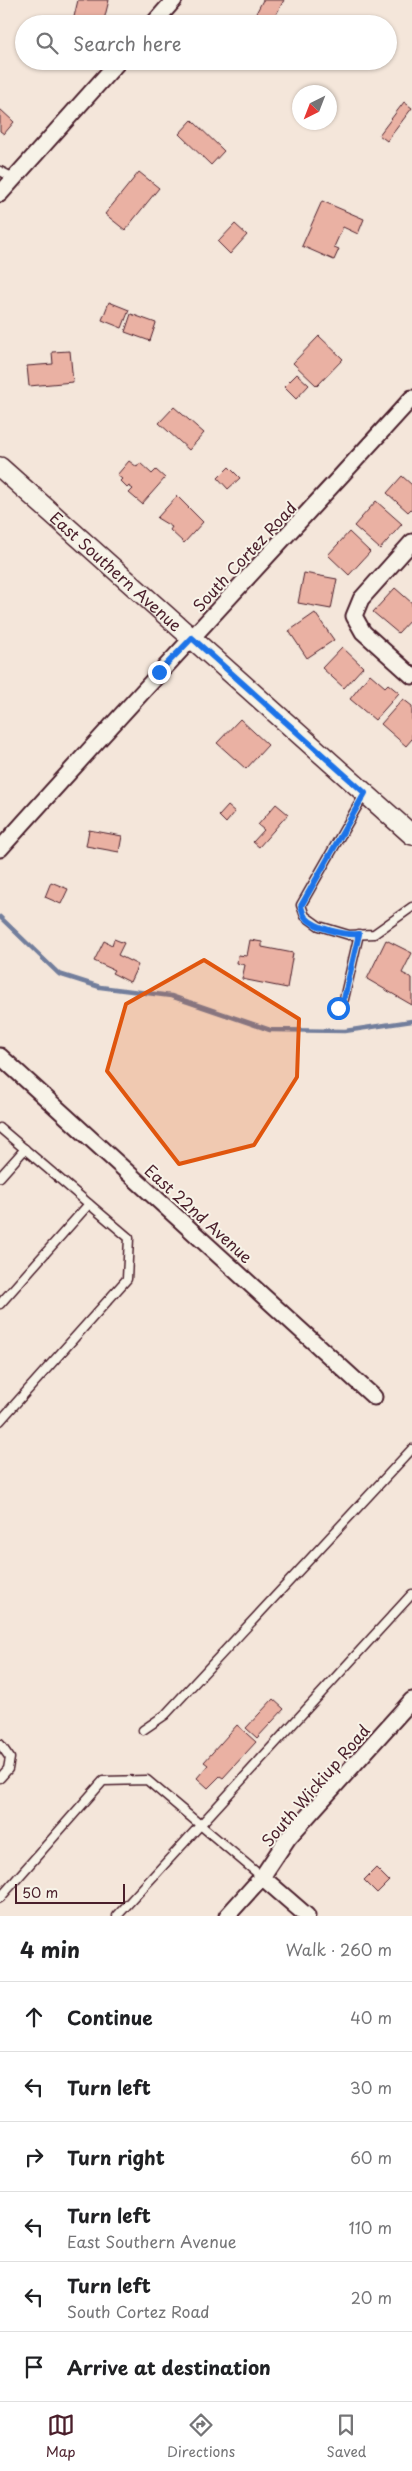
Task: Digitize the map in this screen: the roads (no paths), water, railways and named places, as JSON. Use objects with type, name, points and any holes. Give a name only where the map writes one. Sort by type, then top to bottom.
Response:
[{"type":"street","points":[[161,15],[174,0]]},
{"type":"street","points":[[0,194],[111,70]]},
{"type":"street","name":"South Cortez Road","points":[[0,849],[412,398]]},
{"type":"street","name":"East Southern Avenue","points":[[0,468],[412,835]]},
{"type":"street","points":[[412,542],[361,599],[354,616],[363,632],[412,676]]},
{"type":"street","name":"East 22nd Avenue","points":[[0,1056],[374,1397]]},
{"type":"street","name":"South Wickiup Road","points":[[227,1916],[262,1877],[288,1838],[412,1700]]},
{"type":"street","points":[[262,1877],[307,1916]]},
{"type":"lane","points":[[0,171],[14,178]]},
{"type":"lane","points":[[365,793],[301,906],[305,916],[319,926],[349,935],[374,934],[412,907]]},
{"type":"lane","points":[[338,1008],[344,999],[359,934]]},
{"type":"lane","points":[[0,1128],[129,1238],[127,1279],[0,1420]]},
{"type":"lane","points":[[0,1177],[25,1149]]},
{"type":"lane","points":[[0,1304],[89,1204]]},
{"type":"lane","points":[[143,1730],[165,1715],[412,1449]]},
{"type":"lane","points":[[117,1916],[199,1824],[412,1594]]},
{"type":"lane","points":[[0,1744],[10,1758],[8,1770],[0,1778]]},
{"type":"lane","points":[[0,1898],[104,1780],[147,1780],[262,1877]]},
{"type":"waterway","points":[[0,917],[59,974],[100,987],[171,996],[270,1030],[345,1031],[412,1021]]}]
